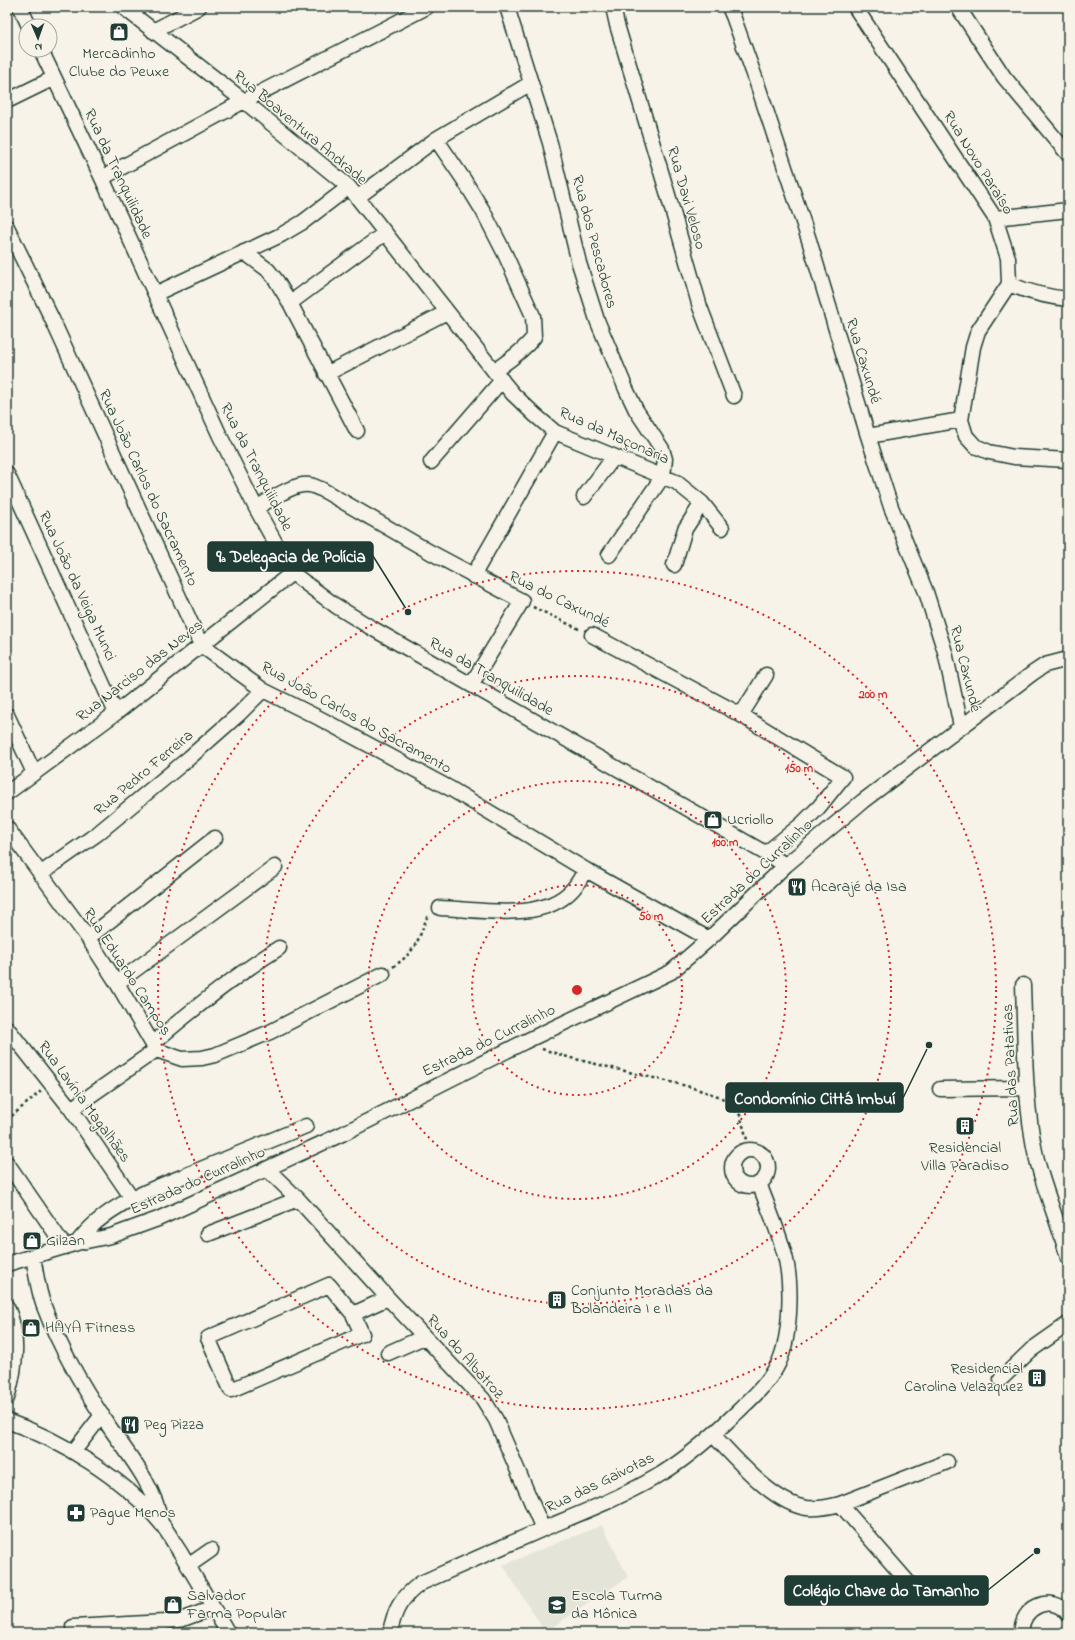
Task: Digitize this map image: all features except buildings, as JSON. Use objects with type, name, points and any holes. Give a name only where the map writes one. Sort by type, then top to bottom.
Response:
[{"type":"street","points":[[20,7],[25,18]]},
{"type":"street","name":"Rua Boaventura Andrade","points":[[123,7],[244,101],[354,192],[498,376]]},
{"type":"street","points":[[153,31],[199,7]]},
{"type":"street","points":[[102,178],[244,101],[427,7]]},
{"type":"street","name":"Rua dos Pescadores","points":[[507,7],[550,143],[579,263],[591,302],[612,358],[636,410],[662,449],[665,459],[663,476]]},
{"type":"street","name":"Rua Davi Veloso","points":[[613,7],[700,307],[734,396]]},
{"type":"street","name":"Rua Caxundé","points":[[729,7],[756,80],[809,240],[891,507],[926,592],[945,652],[961,726]]},
{"type":"street","name":"Rua Novo Paraíso","points":[[854,7],[996,218],[1008,258],[1009,284]]},
{"type":"street","points":[[958,7],[1004,77],[1068,154]]},
{"type":"street","name":"Rua da Tranquilidade","points":[[44,58],[102,178],[220,436],[256,508],[292,573],[336,606],[370,627],[786,865]]},
{"type":"street","points":[[7,101],[54,78]]},
{"type":"street","points":[[155,294],[281,235],[354,192],[436,139],[531,83]]},
{"type":"street","points":[[431,462],[510,361],[527,346],[534,337],[534,316],[484,211],[436,139]]},
{"type":"street","points":[[996,218],[1068,210]]},
{"type":"street","name":"Rua João Carlos do Sacramento","points":[[7,227],[55,326],[201,645],[263,690],[319,718],[444,786],[586,870],[709,939]]},
{"type":"street","points":[[290,303],[385,233]]},
{"type":"street","points":[[244,252],[268,270],[290,303],[357,431]]},
{"type":"street","points":[[1068,299],[1051,298],[1028,292],[1009,284],[978,331],[973,347],[961,420],[966,436],[976,446],[989,452],[1014,457],[1068,460]]},
{"type":"street","points":[[326,374],[447,312]]},
{"type":"street","name":"Rua da Maçonaria","points":[[498,376],[529,410],[555,432],[676,482],[702,503],[722,528]]},
{"type":"street","points":[[868,436],[961,420]]},
{"type":"street","points":[[473,576],[555,432]]},
{"type":"street","points":[[584,497],[614,457]]},
{"type":"street","name":"Rua João da Veiga Munci","points":[[7,474],[116,713]]},
{"type":"street","points":[[609,555],[663,476]]},
{"type":"street","name":"Rua do Caxundé","points":[[256,508],[284,492],[297,487],[309,485],[321,489],[391,531],[522,601]]},
{"type":"street","points":[[674,565],[685,529],[702,503]]},
{"type":"street","name":"Rua Narciso das Neves","points":[[7,793],[116,713],[292,573]]},
{"type":"street","points":[[471,685],[522,601]]},
{"type":"street","name":"Rua do Caxundé","points":[[592,635],[741,714],[842,778],[819,807],[802,824],[766,853]]},
{"type":"street","name":"Estrada do Curralinho","points":[[7,1264],[71,1245],[135,1229],[349,1130],[524,1042],[671,972],[709,939],[786,865],[863,801],[1045,664],[1068,659]]},
{"type":"street","points":[[741,714],[766,675]]},
{"type":"street","name":"Rua Pedro Ferreira","points":[[40,874],[97,834],[126,811],[189,758],[263,690]]},
{"type":"street","points":[[7,715],[34,773]]},
{"type":"street","name":"Rua Eduardo Campos","points":[[7,828],[88,938],[117,983],[154,1047],[71,1109]]},
{"type":"street","points":[[88,938],[215,838]]},
{"type":"street","points":[[117,983],[275,867]]},
{"type":"street","points":[[440,908],[496,912],[542,907],[560,900],[572,890],[586,870]]},
{"type":"street","points":[[279,948],[218,990],[154,1047],[182,1059],[202,1058],[215,1055],[270,1032],[383,974]]},
{"type":"street","name":"Rua das Patativas","points":[[1023,985],[1032,1136],[1040,1173],[1065,1235],[1068,1258]]},
{"type":"street","name":"Rua Lavínia Magalhães","points":[[7,1028],[71,1109],[132,1198]]},
{"type":"street","points":[[940,1089],[1028,1088]]},
{"type":"street","points":[[7,1163],[71,1245],[98,1219],[132,1198],[306,1126]]},
{"type":"street","points":[[750,1150],[761,1153],[767,1163],[766,1175],[758,1183],[747,1185],[737,1180],[733,1175],[732,1163],[738,1154],[750,1150]]},
{"type":"street","name":"Rua do Albatroz","points":[[267,1169],[298,1199],[424,1337],[483,1399],[490,1409],[543,1530]]},
{"type":"street","name":"Rua das Gaivotas","points":[[543,1530],[600,1505],[657,1477],[713,1435],[755,1396],[777,1366],[786,1332],[789,1294],[786,1260],[758,1183]]},
{"type":"street","points":[[208,1234],[298,1199]]},
{"type":"street","points":[[33,1256],[39,1292],[45,1309],[70,1361],[102,1415],[152,1492],[159,1511],[161,1522]]},
{"type":"street","points":[[329,1285],[353,1314],[362,1334],[231,1390],[208,1338],[329,1285]]},
{"type":"street","points":[[353,1314],[388,1298]]},
{"type":"street","points":[[7,1307],[15,1333],[15,1352],[13,1372],[7,1398]]},
{"type":"street","points":[[1002,1379],[1009,1370],[1031,1350],[1068,1324]]},
{"type":"street","points":[[388,1353],[424,1337]]},
{"type":"street","points":[[74,1451],[102,1415]]},
{"type":"street","points":[[7,1421],[26,1428],[74,1451],[127,1490],[161,1522],[228,1633]]},
{"type":"street","points":[[713,1435],[760,1481],[788,1502],[806,1508],[822,1508],[840,1504],[947,1462]]},
{"type":"street","points":[[840,1504],[908,1582]]},
{"type":"street","points":[[390,1633],[392,1621],[397,1608],[408,1593],[421,1583],[543,1530]]},
{"type":"street","points":[[188,1566],[211,1550]]},
{"type":"street","points":[[1022,1633],[1021,1628],[1023,1619],[1028,1612],[1042,1604],[1059,1606],[1068,1614]]},
{"type":"street","points":[[73,1627],[183,1620],[213,1608]]},
{"type":"path","name":"Rua do Caxundé","points":[[522,601],[592,635]]},
{"type":"path","points":[[383,974],[407,956],[416,945],[428,914],[434,909],[440,908]]},
{"type":"path","points":[[524,1042],[571,1058],[687,1086],[720,1097],[740,1115],[750,1150]]},
{"type":"path","points":[[7,1120],[50,1083]]},
{"type":"shaded area","name":"Escola Turma da Mônica","points":[[602,1525],[628,1577],[545,1632],[503,1565]]},
{"type":"place","name":"Mercadinho Clube do Peuxe","points":[[119,32]]},
{"type":"place","name":"9ª Delegacia de Polícia","points":[[408,612]]},
{"type":"place","name":"Ucriollo","points":[[713,820]]},
{"type":"place","name":"Acarajé da Isa","points":[[797,887]]},
{"type":"place","name":"Condomínio Cittá Imbuí","points":[[929,1045]]},
{"type":"place","name":"Residencial Villa Paradiso","points":[[965,1126]]},
{"type":"place","name":"Gilzan","points":[[32,1241]]},
{"type":"place","name":"Conjunto Moradas da Bolandeira I e II","points":[[557,1300]]},
{"type":"place","name":"HAYA Fitness","points":[[31,1328]]},
{"type":"place","name":"Residencial Carolina Velazquez","points":[[1037,1378]]},
{"type":"place","name":"Peg Pizza","points":[[130,1425]]},
{"type":"place","name":"Pague Menos","points":[[76,1513]]},
{"type":"place","name":"Colégio Chave do Tamanho","points":[[1037,1551]]},
{"type":"place","name":"Salvador Farma Popular","points":[[173,1605]]},
{"type":"place","name":"Escola Turma da Mônica","points":[[557,1605]]}]
